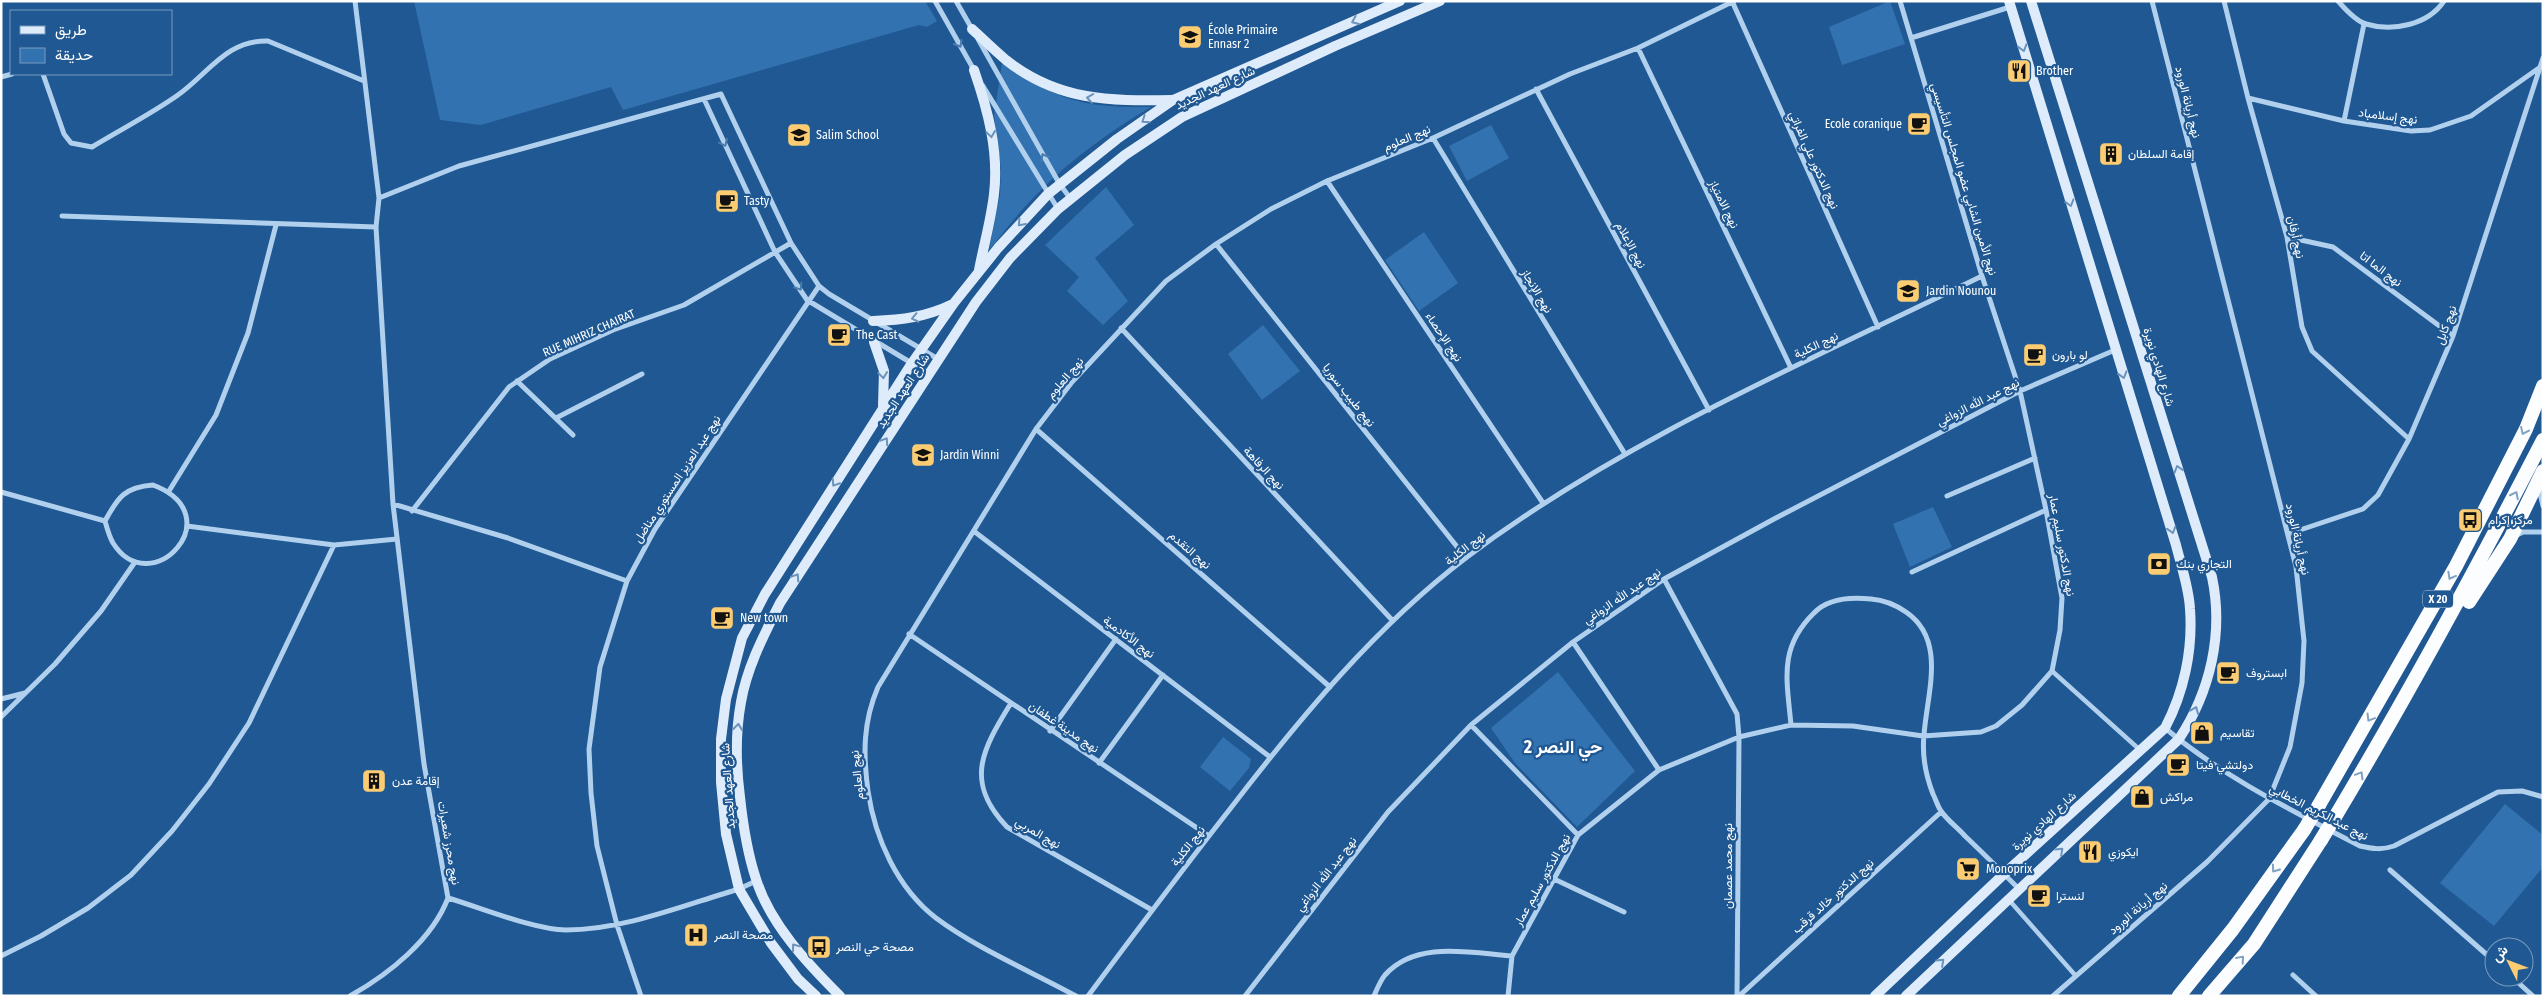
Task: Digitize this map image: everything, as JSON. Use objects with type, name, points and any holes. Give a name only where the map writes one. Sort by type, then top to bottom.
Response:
[{"type":"highway","name":"X 20","points":[[2179,996],[2233,929],[2304,830],[2456,566],[2526,429],[2543,386]]},
{"type":"highway","name":"X 20","points":[[2209,996],[2254,944],[2336,817],[2412,688],[2474,576],[2543,440]]},
{"type":"highway","points":[[2412,688],[2510,539],[2540,476]]},
{"type":"main road","name":"شارع العهد الجديد","points":[[816,996],[798,979],[771,944],[739,889],[726,834],[721,782],[721,739],[726,699],[742,638],[765,594],[882,410],[954,303],[1048,194],[1117,139],[1174,100],[1400,1]]},
{"type":"main road","name":"شارع العهد الجديد","points":[[840,996],[810,966],[783,931],[756,881],[744,834],[737,751],[741,702],[756,652],[780,604],[976,302],[1010,258],[1070,198],[1125,155],[1182,116],[1440,1]]},
{"type":"main road","name":"شارع الهادي نويرة","points":[[1906,996],[2179,740],[2191,721],[2209,675],[2218,619],[2216,597],[2210,570],[2032,1]]},
{"type":"main road","name":"شارع الهادي نويرة","points":[[1875,996],[2004,874],[2165,728],[2175,708],[2187,667],[2190,607],[2176,545],[2010,4]]},
{"type":"main road","points":[[972,29],[1014,65],[1038,81],[1074,95],[1113,101],[1174,100]]},
{"type":"main road","points":[[974,70],[988,110],[996,166],[991,218],[979,272]]},
{"type":"main road","points":[[873,321],[911,319],[937,312],[954,303]]},
{"type":"main road","points":[[874,342],[884,371],[882,410]]},
{"type":"street","name":"نهج محرز شعيرات","points":[[355,1],[378,198],[376,227],[393,504],[424,764],[448,898],[520,921],[564,930],[617,924],[739,889],[756,881]]},
{"type":"street","points":[[935,1],[974,70],[1058,209]]},
{"type":"street","points":[[956,1],[1059,184],[1070,198]]},
{"type":"street","name":"نهج الأمين الشابي عضو المجلس التأسيسي","points":[[1900,1],[1982,276],[2020,391]]},
{"type":"street","name":"نهج أريانة الورود","points":[[2053,996],[2207,862],[2269,799],[2290,747],[2302,674],[2304,641],[2300,597],[2288,534],[2152,1]]},
{"type":"street","name":"نهج أرفان","points":[[2224,1],[2248,98],[2288,237],[2302,327],[2312,351],[2409,439]]},
{"type":"street","points":[[2338,1],[2364,24],[2387,28],[2412,24],[2439,8],[2444,1]]},
{"type":"street","name":"نهج العلوم","points":[[1076,996],[971,940],[936,918],[919,901],[897,873],[882,846],[871,809],[864,763],[864,736],[869,706],[878,687],[909,634],[975,532],[1036,429],[1072,382],[1166,281],[1216,244],[1272,209],[1327,181],[1433,138],[1536,89],[1638,48],[1733,2]]},
{"type":"street","name":"نهج الدكتور علي الفراتي","points":[[1733,2],[1878,327]]},
{"type":"street","points":[[1912,38],[2010,4]]},
{"type":"street","points":[[2344,121],[2364,24]]},
{"type":"street","points":[[43,75],[64,134],[71,143],[92,147],[179,94],[219,58],[252,41],[268,41],[364,81]]},
{"type":"street","name":"نهج الامتياز","points":[[1638,48],[1791,368]]},
{"type":"street","name":"نهج كابل","points":[[2288,534],[2363,509],[2378,495],[2409,439],[2454,336],[2543,58]]},
{"type":"street","name":"نهج إسلامباد","points":[[2248,98],[2344,121],[2411,131],[2430,130],[2471,116],[2540,68]]},
{"type":"street","name":"نهج الإعلام","points":[[1536,89],[1709,410]]},
{"type":"street","points":[[378,198],[459,166],[721,94],[791,243],[818,286],[938,359]]},
{"type":"street","points":[[704,99],[775,252],[807,300],[928,374]]},
{"type":"street","name":"نهج الإنجاز","points":[[1433,138],[1625,454]]},
{"type":"street","name":"نهج الإحصاء","points":[[1327,181],[1544,503]]},
{"type":"street","points":[[62,216],[276,225],[376,227]]},
{"type":"street","points":[[169,491],[219,406],[248,333],[276,225]]},
{"type":"street","name":"نهج الما اتا","points":[[2288,237],[2333,247],[2454,336]]},
{"type":"street","name":"RUE MIHRIZ CHAIRAT","points":[[412,511],[509,387],[517,381],[550,359],[613,330],[684,306],[791,243]]},
{"type":"street","name":"نهج طبيب سوريا","points":[[1216,244],[1466,558]]},
{"type":"street","name":"نهج الكلية","points":[[1088,996],[1270,757],[1330,687],[1394,621],[1466,558],[1544,503],[1625,454],[1791,368],[1982,276]]},
{"type":"street","name":"نهج عبد العزيز المستوري مناضل","points":[[641,996],[617,924],[597,846],[591,794],[589,749],[600,668],[627,581],[655,529],[818,286]]},
{"type":"street","name":"نهج الرفاهة","points":[[1121,328],[1394,621]]},
{"type":"street","name":"نهج عبد الله الزواغي","points":[[1245,996],[1388,812],[1472,725],[1573,642],[1664,579],[2020,391],[2115,350]]},
{"type":"street","points":[[556,418],[642,374]]},
{"type":"street","points":[[517,381],[573,435]]},
{"type":"street","name":"نهج الدكتور سليم عمار","points":[[1508,996],[1512,956],[1578,835],[1659,770],[1739,737],[1790,725],[1853,726],[1923,736],[1980,732],[1996,726],[2022,705],[2052,671],[2060,630],[2062,598],[2046,510],[2020,391]]},
{"type":"street","name":"نهج التقدم","points":[[1036,429],[1330,687]]},
{"type":"street","points":[[1947,496],[2035,458]]},
{"type":"street","points":[[2540,476],[2543,506]]},
{"type":"street","points":[[153,485],[169,491],[179,501],[185,513],[187,526],[184,537],[171,556],[150,563],[134,562],[124,556],[113,542],[104,521],[121,495],[136,486],[153,485]]},
{"type":"street","points":[[1,492],[104,521]]},
{"type":"street","points":[[393,504],[508,538],[627,581]]},
{"type":"street","points":[[1912,572],[2046,510]]},
{"type":"street","points":[[187,526],[334,545],[397,539]]},
{"type":"street","name":"نهج الأكادمية","points":[[975,532],[1270,757]]},
{"type":"street","points":[[2510,539],[2523,532],[2543,532]]},
{"type":"street","points":[[1,956],[41,936],[88,908],[130,875],[172,831],[209,784],[249,723],[334,545]]},
{"type":"street","points":[[1,717],[55,664],[101,611],[134,562]]},
{"type":"street","name":"نهج محمد عصمان","points":[[1664,579],[1737,714],[1739,737],[1738,996]]},
{"type":"street","points":[[1790,725],[1786,666],[1790,644],[1801,625],[1817,609],[1837,600],[1857,598],[1879,599],[1900,608],[1916,619],[1928,638],[1933,662],[1923,736],[1925,761],[1932,792],[1941,812],[2019,890]]},
{"type":"street","name":"نهج مدينة غطفان","points":[[909,634],[1050,731],[1209,836]]},
{"type":"street","points":[[1050,731],[1116,640]]},
{"type":"street","points":[[1573,642],[1659,770]]},
{"type":"street","points":[[2052,671],[2141,751]]},
{"type":"street","points":[[1099,763],[1163,675]]},
{"type":"street","points":[[1,699],[26,692]]},
{"type":"street","name":"نهج المربي","points":[[1011,703],[990,736],[982,757],[982,779],[986,800],[994,814],[1007,827],[1152,910]]},
{"type":"street","points":[[1472,725],[1578,835]]},
{"type":"street","points":[[2165,728],[2179,740]]},
{"type":"street","name":"نهج عبد الكريم الخطابي","points":[[2179,740],[2269,799],[2360,846],[2383,849],[2394,846],[2498,792],[2522,791],[2543,797]]},
{"type":"street","name":"نهج الدكتور خالد قرقب","points":[[1738,996],[1941,812]]},
{"type":"street","points":[[2390,870],[2484,952]]},
{"type":"street","points":[[1554,879],[1624,912]]},
{"type":"street","points":[[350,996],[367,986],[409,953],[441,916],[448,898]]},
{"type":"street","points":[[2009,900],[2075,975]]},
{"type":"street","points":[[1374,996],[1384,976],[1397,964],[1415,956],[1436,951],[1512,956]]},
{"type":"street","points":[[2293,975],[2316,996]]},
{"type":"street","points":[[2523,987],[2533,996]]},
{"type":"green space","points":[[414,1],[925,1],[937,21],[927,27],[919,25],[623,110],[611,87],[481,125],[440,120]]},
{"type":"green space","points":[[1890,1],[1905,44],[1842,65],[1829,27]]},
{"type":"green space","points":[[1002,63],[1039,86],[1072,100],[1107,106],[1151,107],[1106,136],[1049,182],[989,250],[1000,195],[1001,169],[994,116]]},
{"type":"green space","points":[[1491,125],[1509,158],[1467,181],[1449,146]]},
{"type":"green space","points":[[1106,187],[1134,225],[1095,258],[1128,301],[1103,325],[1067,291],[1079,277],[1045,245]]},
{"type":"green space","points":[[1424,232],[1458,283],[1419,311],[1385,260]]},
{"type":"green space","points":[[1263,325],[1300,371],[1262,400],[1228,354]]},
{"type":"green space","points":[[1933,507],[1952,547],[1910,567],[1893,524]]},
{"type":"green space","points":[[1558,672],[1635,771],[1577,827],[1515,763],[1491,728]]},
{"type":"green space","points":[[1223,737],[1251,759],[1249,768],[1230,791],[1200,767]]},
{"type":"green space","points":[[2505,804],[2543,835],[2543,867],[2494,926],[2440,883]]},
{"type":"place","name":"École Primaire Ennasr 2","points":[[1190,37]]},
{"type":"place","name":"Brother","points":[[2019,71]]},
{"type":"place","name":"Ecole coranique","points":[[1919,124]]},
{"type":"place","name":"Salim School","points":[[799,135]]},
{"type":"place","name":"إقامة السلطان","points":[[2111,154]]},
{"type":"place","name":"Tasty","points":[[727,201]]},
{"type":"place","name":"Jardin Nounou","points":[[1908,291]]},
{"type":"place","name":"The Cast","points":[[839,335]]},
{"type":"place","name":"لو بارون","points":[[2035,355]]},
{"type":"place","name":"Jardin Winni","points":[[923,455]]},
{"type":"place","name":"مركز إكرام","points":[[2470,520]]},
{"type":"place","name":"التجاري بنك","points":[[2159,564]]},
{"type":"place","name":"New town","points":[[722,618]]},
{"type":"place","name":"ابستروف","points":[[2228,673]]},
{"type":"place","name":"تقاسيم","points":[[2202,733]]},
{"type":"place","name":"دولتشي فيتا","points":[[2178,765]]},
{"type":"place","name":"إقامة عدن","points":[[374,781]]},
{"type":"place","name":"مراكش","points":[[2142,797]]},
{"type":"place","name":"ايكوزي","points":[[2090,852]]},
{"type":"place","name":"Monoprix","points":[[1968,869]]},
{"type":"place","name":"لنسترا","points":[[2039,896]]},
{"type":"place","name":"مصحة النصر","points":[[696,935]]},
{"type":"place","name":"مصحة حي النصر","points":[[819,947]]},
{"type":"district","name":"حي النصر 2","points":[[1563,747]]}]
